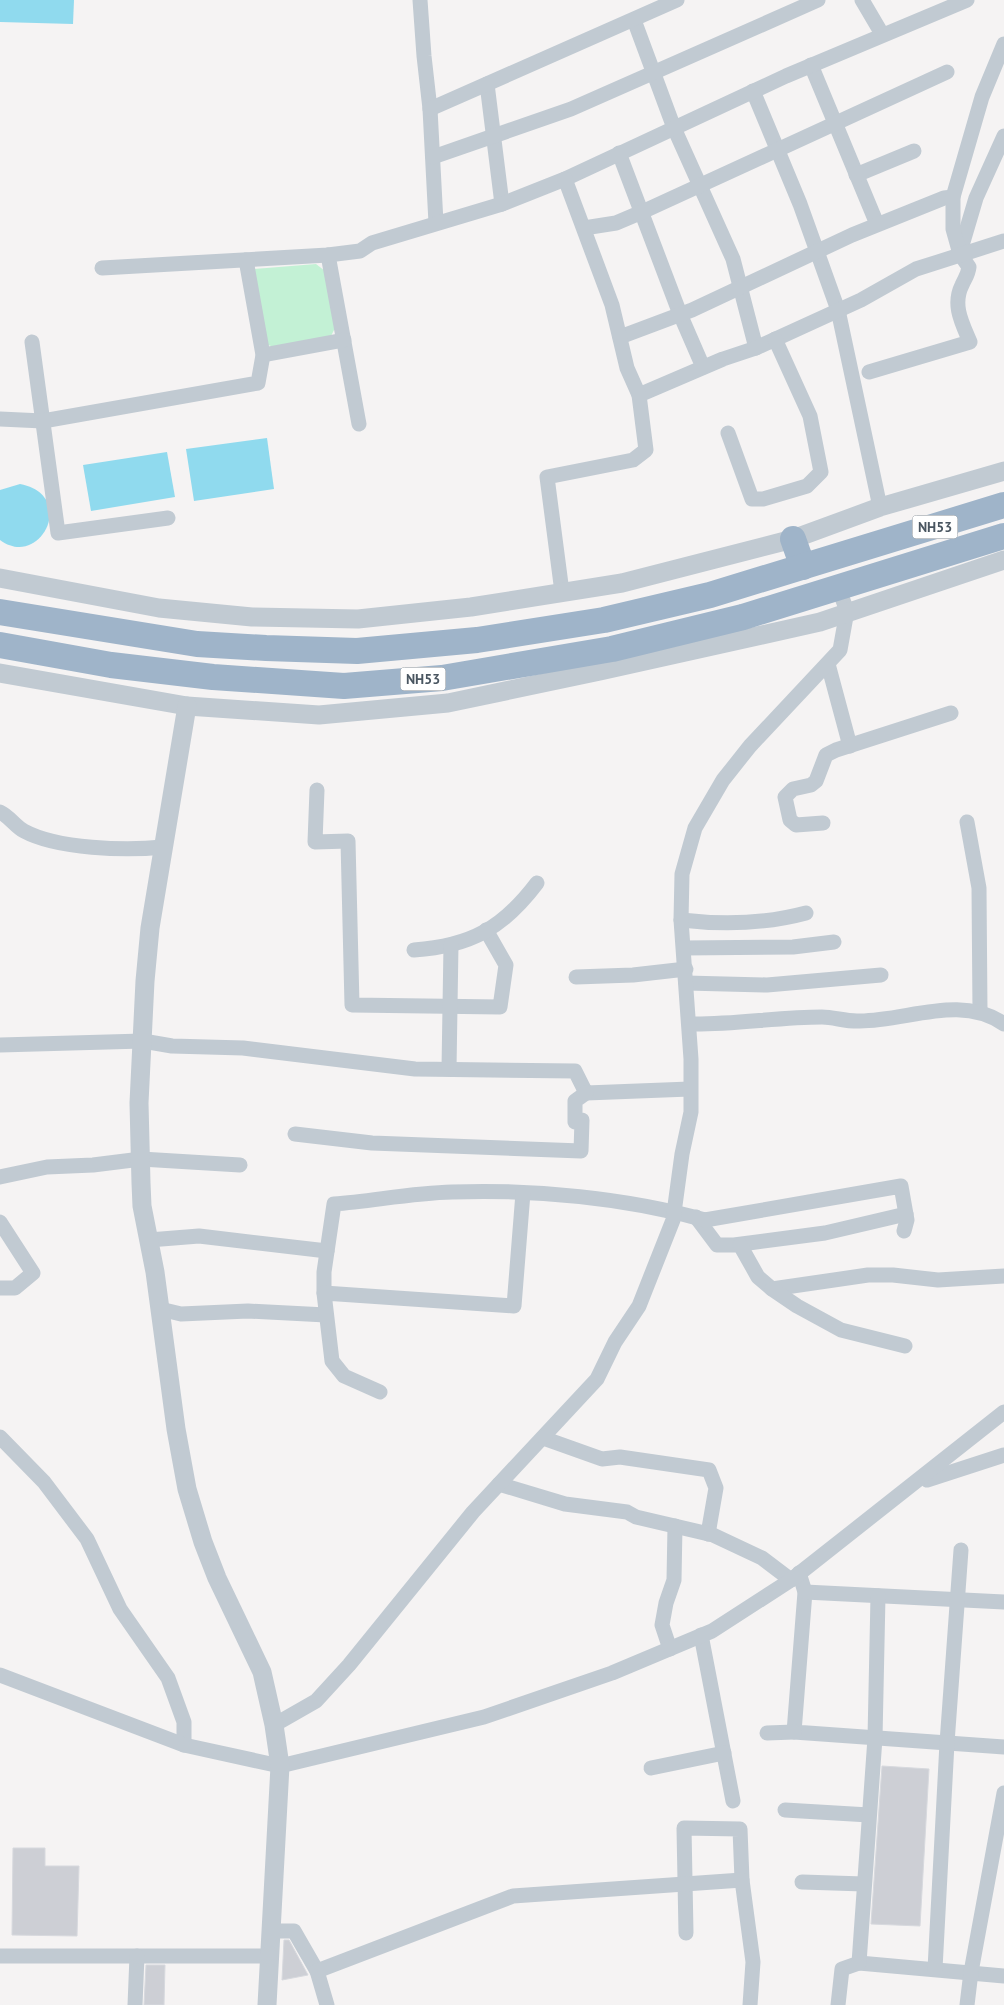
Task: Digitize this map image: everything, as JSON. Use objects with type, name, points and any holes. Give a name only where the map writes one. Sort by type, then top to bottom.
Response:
[{"type":"highway","name":"NH53","points":[[0,612],[197,644],[357,651],[477,640],[604,620],[710,595],[1004,505]]},
{"type":"highway","name":"NH53","points":[[0,645],[111,666],[212,677],[344,686],[442,678],[612,649],[743,617],[843,599],[1004,536]]},
{"type":"highway","points":[[792,539],[803,567]]},
{"type":"street","points":[[420,0],[430,109],[436,223]]},
{"type":"street","points":[[430,109],[677,0]]},
{"type":"street","points":[[433,157],[571,109],[651,72],[818,0]]},
{"type":"street","points":[[862,0],[882,34]]},
{"type":"street","points":[[102,268],[328,255],[360,251],[372,243],[408,234],[436,223],[502,204],[565,179],[811,65],[965,0]]},
{"type":"street","points":[[634,20],[651,72],[674,128],[733,259],[756,348]]},
{"type":"street","points":[[869,372],[970,342],[956,302],[962,284],[968,276],[969,267],[960,254],[954,228],[953,197],[982,96],[1004,44]]},
{"type":"street","points":[[811,65],[877,224]]},
{"type":"street","points":[[584,228],[616,223],[642,212],[947,72]]},
{"type":"street","points":[[487,84],[502,204]]},
{"type":"street","points":[[753,91],[818,252],[838,310],[880,507]]},
{"type":"street","points":[[960,254],[976,198],[1004,136]]},
{"type":"street","points":[[856,175],[914,151]]},
{"type":"street","points":[[619,153],[680,314],[703,367]]},
{"type":"street","points":[[562,592],[547,477],[634,460],[646,450],[638,395],[627,368],[612,305],[565,179]]},
{"type":"street","points":[[620,337],[740,288],[877,224],[944,198],[953,197]]},
{"type":"street","points":[[638,395],[703,367],[756,348],[838,310],[916,270],[1004,240]]},
{"type":"street","points":[[328,255],[359,424]]},
{"type":"street","points":[[0,419],[43,421],[258,383],[263,355],[246,260]]},
{"type":"street","points":[[728,433],[752,499],[764,499],[807,486],[821,472],[810,416],[775,339]]},
{"type":"street","points":[[263,355],[344,340]]},
{"type":"street","points":[[32,342],[58,533],[168,518]]},
{"type":"street","points":[[0,578],[159,608],[252,617],[358,619],[471,607],[622,583],[792,539],[880,507],[1004,471]]},
{"type":"street","points":[[0,673],[187,706],[319,715],[448,702],[600,671],[820,622],[843,599],[1004,560]]},
{"type":"street","points":[[274,1725],[316,1701],[349,1665],[472,1512],[597,1379],[616,1342],[639,1306],[673,1220],[682,1154],[691,1112],[689,1024],[681,920],[682,874],[695,828],[723,780],[750,746],[840,650],[843,599]]},
{"type":"street","points":[[828,664],[850,746]]},
{"type":"street","points":[[187,706],[150,928],[145,981],[139,1103],[142,1206],[160,1308],[176,1429],[187,1489],[203,1542],[217,1578],[262,1672],[274,1725],[280,1766],[268,1956],[267,2005]]},
{"type":"street","points":[[824,823],[796,825],[790,820],[785,797],[793,789],[810,785],[816,781],[826,756],[836,750],[951,713]]},
{"type":"street","points":[[317,790],[315,842],[348,841],[352,1005],[500,1007],[506,966],[486,930]]},
{"type":"street","points":[[0,812],[23,831],[64,843],[118,849],[163,847]]},
{"type":"street","points":[[967,822],[979,888],[980,1012]]},
{"type":"street","points":[[414,950],[451,945],[505,920],[537,883]]},
{"type":"street","points":[[681,920],[716,924],[744,923],[788,918],[806,913]]},
{"type":"street","points":[[684,948],[793,947],[834,942]]},
{"type":"street","points":[[448,1069],[451,945]]},
{"type":"street","points":[[576,977],[686,976],[767,985],[880,975]]},
{"type":"street","points":[[689,1024],[712,1025],[760,1019],[824,1017],[861,1022],[949,1009],[980,1012],[1004,1024]]},
{"type":"street","points":[[0,1044],[143,1041],[172,1046],[243,1048],[366,1064],[448,1069],[575,1071],[586,1093]]},
{"type":"street","points":[[295,1134],[372,1143],[581,1151],[582,1120],[576,1122],[576,1101],[586,1093],[690,1089]]},
{"type":"street","points":[[0,1177],[47,1167],[93,1165],[141,1159],[240,1165]]},
{"type":"street","points":[[380,1392],[344,1376],[332,1361],[324,1293],[327,1252],[334,1204],[450,1192],[523,1193],[564,1195],[674,1211],[705,1220],[760,1212],[901,1186],[906,1214],[904,1231]]},
{"type":"street","points":[[324,1293],[514,1306],[523,1193]]},
{"type":"street","points":[[696,1218],[717,1245],[740,1245],[825,1233],[906,1214]]},
{"type":"street","points":[[0,1222],[33,1274],[15,1288],[0,1288]]},
{"type":"street","points":[[149,1240],[199,1236],[327,1252]]},
{"type":"street","points":[[740,1245],[758,1277],[797,1306],[841,1330],[905,1346]]},
{"type":"street","points":[[772,1289],[868,1275],[893,1275],[938,1280],[1004,1276]]},
{"type":"street","points":[[160,1308],[181,1314],[248,1311],[326,1315]]},
{"type":"street","points":[[0,1675],[184,1745],[280,1766],[484,1716],[612,1673],[712,1631],[795,1576],[910,1488],[1004,1412]]},
{"type":"street","points":[[0,1437],[44,1482],[87,1539],[120,1609],[168,1678],[184,1722],[184,1745]]},
{"type":"street","points":[[543,1438],[602,1459],[620,1457],[708,1470],[716,1488],[708,1534]]},
{"type":"street","points":[[910,1488],[936,1476],[1004,1455]]},
{"type":"street","points":[[499,1484],[565,1504],[627,1512],[636,1517],[708,1534],[762,1558],[795,1576],[805,1592],[794,1732]]},
{"type":"street","points":[[670,1649],[662,1625],[666,1603],[674,1580],[675,1526]]},
{"type":"street","points":[[935,1970],[947,1743],[961,1550]]},
{"type":"street","points":[[805,1592],[1004,1602]]},
{"type":"street","points":[[859,1963],[875,1738],[878,1596]]},
{"type":"street","points":[[701,1635],[733,1801]]},
{"type":"street","points":[[767,1733],[794,1732],[1004,1747]]},
{"type":"street","points":[[650,1768],[724,1753]]},
{"type":"street","points":[[967,2005],[971,1972],[997,1870],[1004,1793]]},
{"type":"street","points":[[785,1810],[869,1815]]},
{"type":"street","points":[[686,1933],[684,1828],[740,1829],[742,1880],[753,1962],[750,2005]]},
{"type":"street","points":[[317,1971],[513,1896],[742,1880]]},
{"type":"street","points":[[802,1882],[864,1884]]},
{"type":"street","points":[[270,1931],[294,1931],[317,1971],[327,2005]]},
{"type":"street","points":[[0,1956],[268,1956]]},
{"type":"street","points":[[136,2005],[137,1956]]},
{"type":"street","points":[[838,2005],[842,1969],[859,1963],[1004,1976]]},
{"type":"green space","points":[[316,264],[325,271],[335,328],[330,338],[274,347],[268,345],[253,269]]},
{"type":"water","points":[[0,0],[74,0],[73,24],[0,22]]},
{"type":"water","points":[[267,438],[274,489],[194,501],[186,449]]},
{"type":"water","points":[[167,452],[175,497],[91,511],[83,465]]},
{"type":"water","points":[[20,484],[37,491],[47,502],[50,514],[47,527],[39,538],[28,545],[15,547],[0,540],[0,490]]},
{"type":"building","points":[[882,1766],[929,1769],[920,1926],[871,1924]]},
{"type":"building","points":[[13,1848],[45,1848],[45,1866],[79,1866],[77,1936],[12,1935]]},
{"type":"building","points":[[284,1940],[289,1940],[308,1975],[282,1980]]},
{"type":"building","points":[[146,1965],[165,1965],[164,2005],[144,2005]]}]
